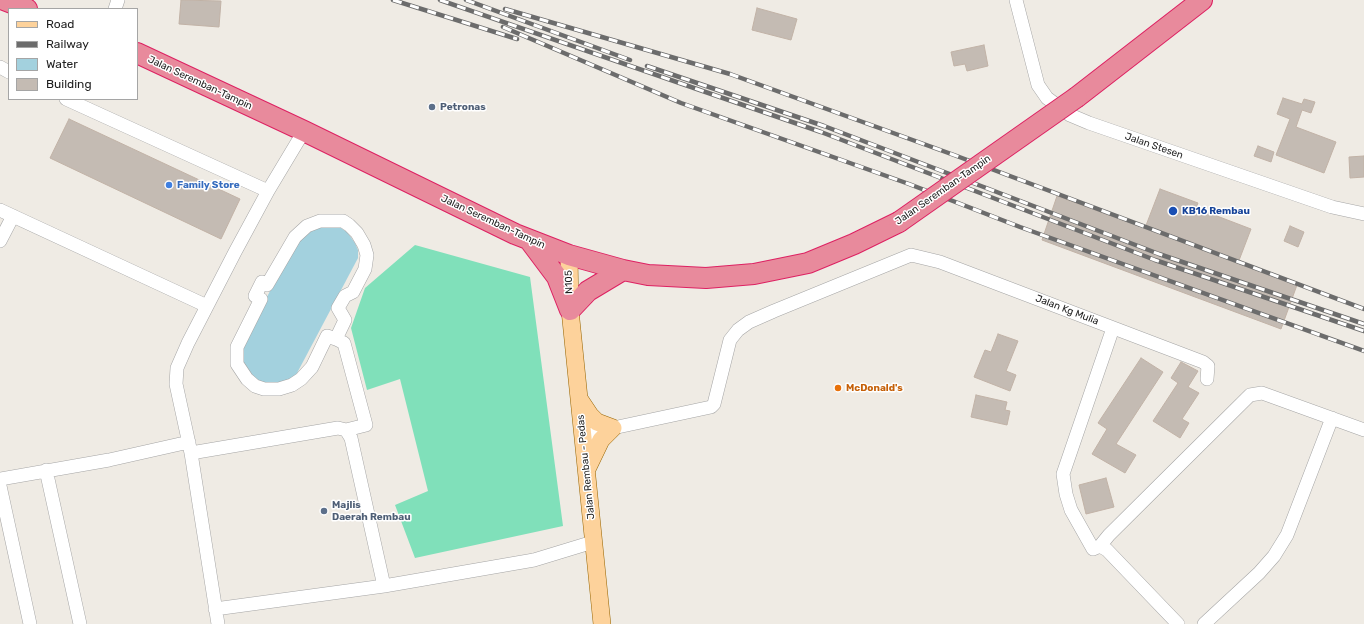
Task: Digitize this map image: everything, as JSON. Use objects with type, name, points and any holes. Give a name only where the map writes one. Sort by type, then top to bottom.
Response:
[{"type":"highway","points":[[4,0],[24,8]]},
{"type":"highway","name":"Jalan Seremban-Tampin","points":[[138,53],[304,131],[530,240],[569,255],[623,270],[648,275],[706,278],[754,274],[808,263],[854,244],[899,222],[1076,97],[1202,0]]},
{"type":"highway","points":[[530,240],[557,277],[570,310],[588,290],[623,270]]},
{"type":"main road","name":"N105","points":[[569,255],[570,310]]},
{"type":"main road","name":"Jalan Rembau - Pedas","points":[[570,310],[588,467],[593,542],[602,624]]},
{"type":"main road","points":[[579,398],[590,415],[597,422],[613,428],[601,440],[588,467]]},
{"type":"street","name":"Jalan Stesen","points":[[1016,0],[1038,85],[1047,98],[1070,115],[1089,123],[1332,207],[1364,214]]},
{"type":"street","points":[[68,100],[268,191]]},
{"type":"street","points":[[218,624],[190,448],[176,384],[178,368],[188,343],[268,191],[304,131]]},
{"type":"street","points":[[0,210],[207,306]]},
{"type":"street","points":[[0,241],[13,216]]},
{"type":"street","points":[[0,480],[46,470],[109,460],[338,428],[346,430],[366,425],[344,343],[336,339],[327,336],[312,366],[301,379],[292,385],[264,389],[255,386],[247,379],[238,364],[237,347],[261,299],[255,296],[262,282],[267,285],[295,237],[307,226],[320,221],[343,221],[349,225],[357,233],[364,245],[367,255],[365,268],[353,292],[345,296],[338,308],[344,320],[336,339]]},
{"type":"street","name":"Jalan Kg Mulia","points":[[613,428],[711,407],[714,404],[730,340],[738,330],[749,322],[774,310],[911,255],[940,262],[1203,362],[1208,366],[1207,379]]},
{"type":"street","points":[[1113,328],[1063,474],[1066,494],[1071,510],[1092,549],[1100,546],[1109,535],[1250,395],[1262,393],[1364,430]]},
{"type":"street","points":[[1204,624],[1274,556],[1287,535],[1332,418]]},
{"type":"street","points":[[584,436],[613,428]]},
{"type":"street","points":[[346,430],[351,438],[384,586]]},
{"type":"street","points":[[46,470],[80,624]]},
{"type":"street","points":[[0,486],[30,624]]},
{"type":"street","points":[[216,610],[384,586],[534,560],[593,542]]},
{"type":"street","points":[[1100,546],[1107,550],[1178,624]]},
{"type":"green space","points":[[415,245],[530,277],[563,526],[415,558],[395,505],[428,491],[400,379],[367,390],[351,328],[365,288]]},
{"type":"water","points":[[314,225],[338,226],[347,232],[358,250],[358,258],[296,375],[286,381],[268,384],[253,378],[240,360],[241,346],[297,240]]},
{"type":"building","points":[[181,0],[221,1],[219,27],[179,24]]},
{"type":"building","points":[[757,8],[797,19],[791,40],[752,30]]},
{"type":"building","points":[[984,45],[988,66],[967,71],[965,64],[954,66],[951,52]]},
{"type":"building","points":[[1283,98],[1302,104],[1304,99],[1315,102],[1311,113],[1302,110],[1296,127],[1336,142],[1324,173],[1276,155],[1290,119],[1277,114]]},
{"type":"building","points":[[69,119],[240,199],[221,239],[50,158]]},
{"type":"building","points":[[1258,146],[1274,152],[1271,162],[1254,156]]},
{"type":"building","points":[[1364,156],[1364,177],[1350,178],[1349,157]]},
{"type":"building","points":[[1160,189],[1198,203],[1196,208],[1251,229],[1238,263],[1297,285],[1281,329],[1042,240],[1057,196],[1145,228]]},
{"type":"building","points":[[1290,226],[1304,232],[1298,247],[1284,241]]},
{"type":"building","points":[[998,334],[1018,341],[1006,371],[1016,375],[1010,391],[974,377],[985,350],[991,352]]},
{"type":"building","points":[[1141,358],[1163,372],[1116,444],[1136,455],[1125,473],[1092,454],[1107,429],[1098,423]]},
{"type":"building","points":[[1181,362],[1198,371],[1188,387],[1199,393],[1182,419],[1189,423],[1180,438],[1153,421],[1178,383],[1171,378]]},
{"type":"building","points":[[976,395],[1007,402],[1005,410],[1010,411],[1007,425],[971,417]]},
{"type":"building","points":[[1106,478],[1114,507],[1086,514],[1079,485]]},
{"type":"railway","points":[[393,0],[517,39]]},
{"type":"railway","points":[[440,0],[821,132],[1155,260],[1364,331]]},
{"type":"railway","points":[[466,0],[630,60]]},
{"type":"railway","points":[[505,9],[730,74],[954,155],[1364,309]]},
{"type":"railway","points":[[503,27],[681,103],[909,184],[1020,227],[1364,351]]},
{"type":"railway","points":[[647,66],[824,126],[1159,254],[1364,324]]},
{"type":"place","name":"Petronas","points":[[432,107]]},
{"type":"place","name":"Family Store","points":[[169,185]]},
{"type":"place","name":"KB16 Rembau","points":[[1173,211]]},
{"type":"place","name":"McDonald's","points":[[838,388]]},
{"type":"place","name":"Majlis Daerah Rembau","points":[[324,511]]}]
